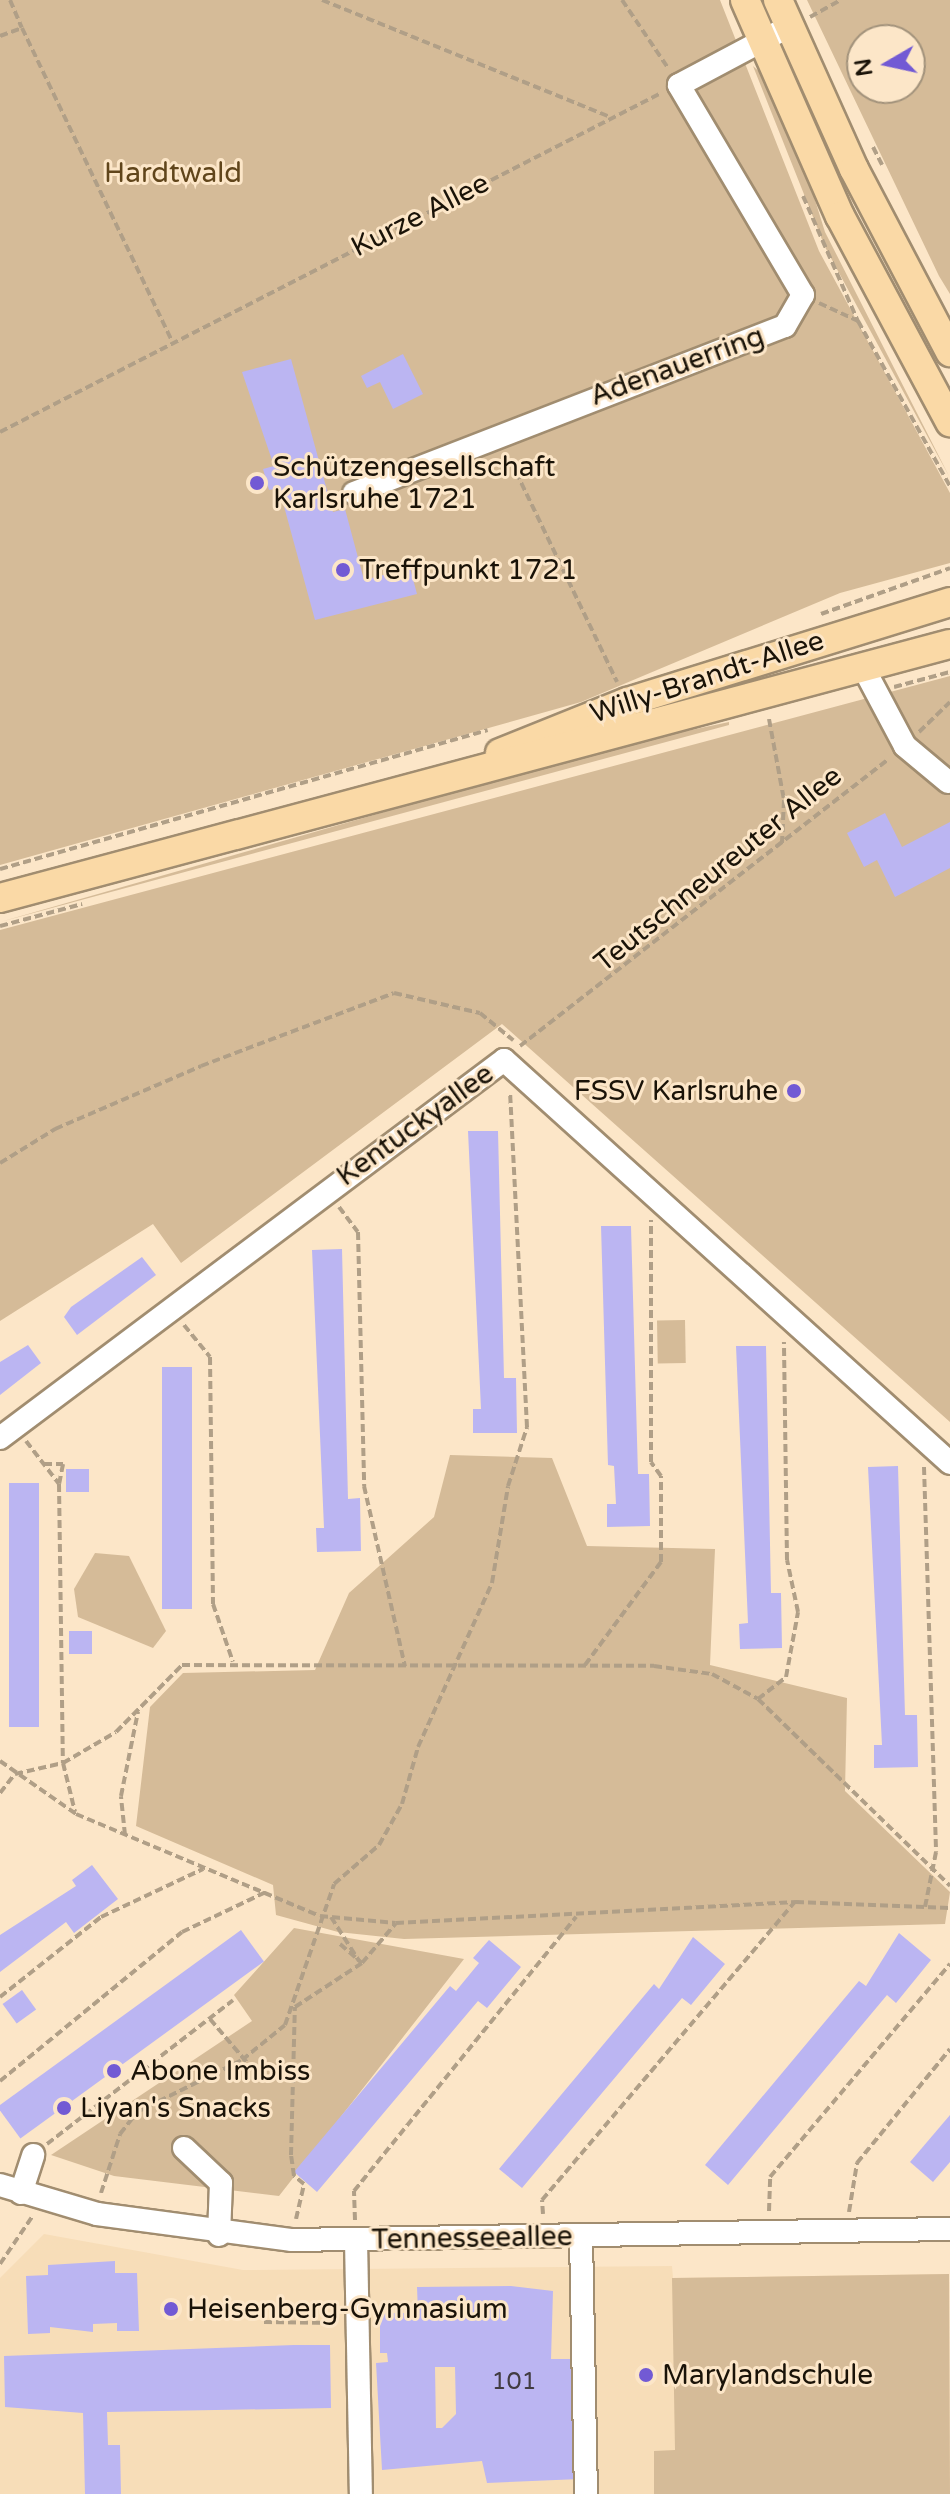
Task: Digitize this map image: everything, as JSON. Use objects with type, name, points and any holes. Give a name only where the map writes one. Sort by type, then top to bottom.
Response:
[{"type":"main road","points":[[745,0],[840,216],[950,422]]},
{"type":"main road","points":[[778,0],[803,17],[950,352]]},
{"type":"main road","name":"Willy-Brandt-Allee","points":[[471,767],[622,691],[943,593]]},
{"type":"main road","name":"Willy-Brandt-Allee","points":[[0,898],[471,767],[549,754],[950,644]]},
{"type":"street","points":[[803,17],[679,85],[803,295]]},
{"type":"street","name":"Adenauerring","points":[[354,493],[785,326],[803,295]]},
{"type":"street","points":[[863,667],[905,746],[948,782]]},
{"type":"street","name":"Kentuckyallee","points":[[8,1432],[170,1307],[512,1053],[655,1199],[950,1463]]},
{"type":"street","points":[[184,2148],[221,2183],[219,2235]]},
{"type":"street","points":[[10,2189],[33,2155]]},
{"type":"street","name":"Tennesseeallee","points":[[10,2189],[97,2214],[219,2235],[292,2240],[950,2229]]},
{"type":"street","points":[[581,2236],[586,2494]]},
{"type":"street","points":[[356,2240],[355,2323],[361,2494]]},
{"type":"path","points":[[10,0],[173,343]]},
{"type":"path","points":[[322,0],[610,117]]},
{"type":"path","points":[[622,0],[679,85]]},
{"type":"path","points":[[818,31],[803,17],[841,0]]},
{"type":"path","points":[[0,36],[22,28]]},
{"type":"path","name":"Kurze Allee","points":[[0,432],[610,117],[679,85]]},
{"type":"path","points":[[866,131],[886,174]]},
{"type":"path","points":[[803,295],[858,321]]},
{"type":"path","points":[[516,472],[622,691]]},
{"type":"path","points":[[810,620],[883,591],[943,593],[950,568]]},
{"type":"path","name":"Teutschneureuter Allee","points":[[512,1053],[905,746],[950,702]]},
{"type":"path","points":[[769,719],[784,800],[782,843]]},
{"type":"path","points":[[0,869],[501,726]]},
{"type":"path","points":[[0,1163],[55,1129],[201,1066],[394,993],[480,1013],[512,1053],[527,1427],[508,1486],[492,1583],[418,1747],[402,1804],[379,1845],[334,1884],[320,1916],[295,2007],[291,2155],[294,2176],[304,2184],[292,2240]]},
{"type":"path","points":[[326,1190],[358,1232],[364,1486],[405,1666]]},
{"type":"path","points":[[585,1665],[661,1562],[648,1237],[655,1199]]},
{"type":"path","points":[[170,1307],[210,1357],[213,1604],[233,1662]]},
{"type":"path","points":[[758,1699],[786,1677],[798,1612],[787,1560],[784,1317]]},
{"type":"path","points":[[8,1432],[44,1464],[59,1484]]},
{"type":"path","points":[[924,1440],[933,1871],[925,1907]]},
{"type":"path","points":[[44,1464],[63,1464],[59,1484],[63,1763],[76,1814]]},
{"type":"path","points":[[0,1793],[15,1774],[63,1763],[116,1732],[182,1665],[233,1662],[456,1668],[585,1665],[712,1674],[758,1699],[950,1886]]},
{"type":"path","points":[[125,1835],[121,1796],[139,1709]]},
{"type":"path","points":[[0,1761],[76,1814],[203,1869],[268,1891],[320,1916],[396,1923],[576,1917],[796,1902],[950,1908]]},
{"type":"path","points":[[0,1997],[101,1917],[203,1869]]},
{"type":"path","points":[[0,2081],[182,1932],[268,1891]]},
{"type":"path","points":[[543,2236],[542,2200],[796,1902]]},
{"type":"path","points":[[331,1917],[360,1962]]},
{"type":"path","points":[[356,2240],[354,2191],[576,1917]]},
{"type":"path","points":[[97,2214],[120,2134],[137,2112],[242,2060],[295,2007],[360,1962],[396,1923]]},
{"type":"path","points":[[340,1944],[360,1962]]},
{"type":"path","points":[[769,2234],[770,2177],[950,1964]]},
{"type":"path","points":[[33,2155],[233,2000]]},
{"type":"path","points":[[210,2019],[262,2080]]},
{"type":"path","points":[[850,2231],[857,2163],[950,2049]]},
{"type":"path","points":[[0,2264],[45,2200]]},
{"type":"path","points":[[264,2322],[355,2323]]},
{"type":"shaded area","name":"Marylandschule","points":[[44,2234],[243,2270],[672,2266],[673,2278],[949,2274],[950,2494],[0,2494],[0,2278]]},
{"type":"green space","name":"Hardtwald","points":[[0,0],[720,0],[819,251],[950,493],[950,563],[840,593],[581,702],[0,865]]},
{"type":"green space","points":[[807,0],[950,0],[950,294],[857,104],[926,104],[926,24],[846,24],[846,82]]},
{"type":"green space","points":[[753,66],[764,76],[804,165],[825,232],[950,478],[825,247]]},
{"type":"green space","points":[[950,676],[950,1422],[502,1024],[181,1263],[153,1224],[0,1321],[0,930]]},
{"type":"green space","points":[[729,722],[729,725],[0,922],[611,747]]},
{"type":"green space","points":[[657,1320],[685,1320],[686,1363],[658,1363]]},
{"type":"green space","points":[[450,1455],[552,1458],[587,1546],[715,1549],[710,1665],[847,1698],[845,1791],[950,1892],[945,1924],[404,1939],[338,1932],[276,1915],[273,1885],[136,1826],[150,1707],[183,1673],[315,1670],[349,1593],[434,1517]]},
{"type":"green space","points":[[95,1553],[129,1556],[166,1631],[153,1648],[78,1617],[74,1589]]},
{"type":"green space","points":[[294,1928],[464,1959],[279,2196],[114,2176],[51,2155],[252,2021],[234,1995]]},
{"type":"green space","points":[[949,2274],[950,2494],[654,2494],[654,2451],[675,2450],[672,2278]]},
{"type":"building","points":[[403,354],[423,394],[393,409],[380,382],[367,388],[361,376]]},
{"type":"building","points":[[291,359],[333,512],[345,509],[364,580],[410,568],[417,594],[315,620],[279,488],[269,490],[263,469],[274,466],[242,372]]},
{"type":"building","points":[[885,813],[902,847],[950,822],[950,868],[895,897],[877,860],[864,867],[847,833]]},
{"type":"building","points":[[468,1131],[498,1131],[504,1378],[516,1378],[517,1433],[473,1433],[473,1409],[481,1409]]},
{"type":"building","points":[[601,1226],[631,1226],[638,1474],[649,1474],[650,1526],[607,1527],[607,1504],[616,1504],[614,1466],[608,1465]]},
{"type":"building","points":[[342,1249],[348,1499],[360,1498],[361,1551],[317,1552],[316,1528],[324,1528],[312,1250]]},
{"type":"building","points":[[142,1257],[156,1275],[77,1335],[64,1317],[71,1307]]},
{"type":"building","points":[[28,1345],[41,1363],[0,1395],[0,1362]]},
{"type":"building","points":[[736,1346],[766,1346],[771,1593],[781,1593],[782,1648],[740,1649],[739,1624],[748,1623]]},
{"type":"building","points":[[162,1367],[192,1367],[192,1609],[162,1609]]},
{"type":"building","points":[[898,1466],[905,1715],[917,1715],[918,1767],[874,1768],[874,1745],[882,1745],[868,1467]]},
{"type":"building","points":[[66,1469],[89,1469],[89,1492],[66,1492]]},
{"type":"building","points":[[9,1483],[39,1483],[39,1727],[9,1727]]},
{"type":"building","points":[[69,1631],[92,1631],[92,1654],[69,1654]]},
{"type":"building","points":[[92,1865],[118,1899],[74,1933],[66,1922],[0,1972],[0,1935],[76,1886],[72,1880]]},
{"type":"building","points":[[241,1930],[264,1962],[20,2138],[0,2110],[0,2105]]},
{"type":"building","points":[[899,1933],[931,1960],[896,2003],[887,1995],[728,2185],[705,2165],[859,1981],[866,1986]]},
{"type":"building","points":[[693,1937],[725,1964],[691,2005],[682,1998],[522,2188],[499,2169],[654,1984],[659,1989]]},
{"type":"building","points":[[489,1940],[521,1967],[487,2008],[478,2001],[317,2192],[294,2172],[450,1986],[456,1991],[479,1963],[473,1958]]},
{"type":"building","points":[[22,1990],[36,2009],[17,2024],[3,2004]]},
{"type":"building","points":[[950,2115],[950,2162],[933,2182],[910,2162]]},
{"type":"building","points":[[115,2261],[115,2273],[137,2273],[139,2331],[117,2331],[117,2323],[93,2324],[93,2332],[50,2327],[50,2333],[28,2334],[26,2276],[48,2275],[48,2265]]},
{"type":"building","points":[[511,2286],[553,2291],[551,2359],[572,2359],[580,2479],[487,2483],[482,2461],[382,2470],[376,2363],[388,2362],[387,2353],[380,2353],[380,2313],[418,2313],[417,2287]],"holes":[[[435,2367],[455,2367],[456,2414],[442,2428],[436,2428]]]},
{"type":"building","points":[[330,2345],[331,2408],[107,2412],[108,2445],[120,2445],[121,2494],[85,2494],[83,2413],[5,2407],[4,2356]]},
{"type":"place","name":"Schützengesellschaft Karlsruhe 1721","points":[[257,483]]},
{"type":"place","name":"Treffpunkt 1721","points":[[343,570]]},
{"type":"place","name":"FSSV Karlsruhe","points":[[794,1091]]},
{"type":"place","name":"Abone Imbiss","points":[[114,2071]]},
{"type":"place","name":"Liyan's Snacks","points":[[64,2108]]},
{"type":"place","name":"Heisenberg-Gymnasium","points":[[171,2309]]},
{"type":"place","name":"Marylandschule","points":[[646,2375]]}]
